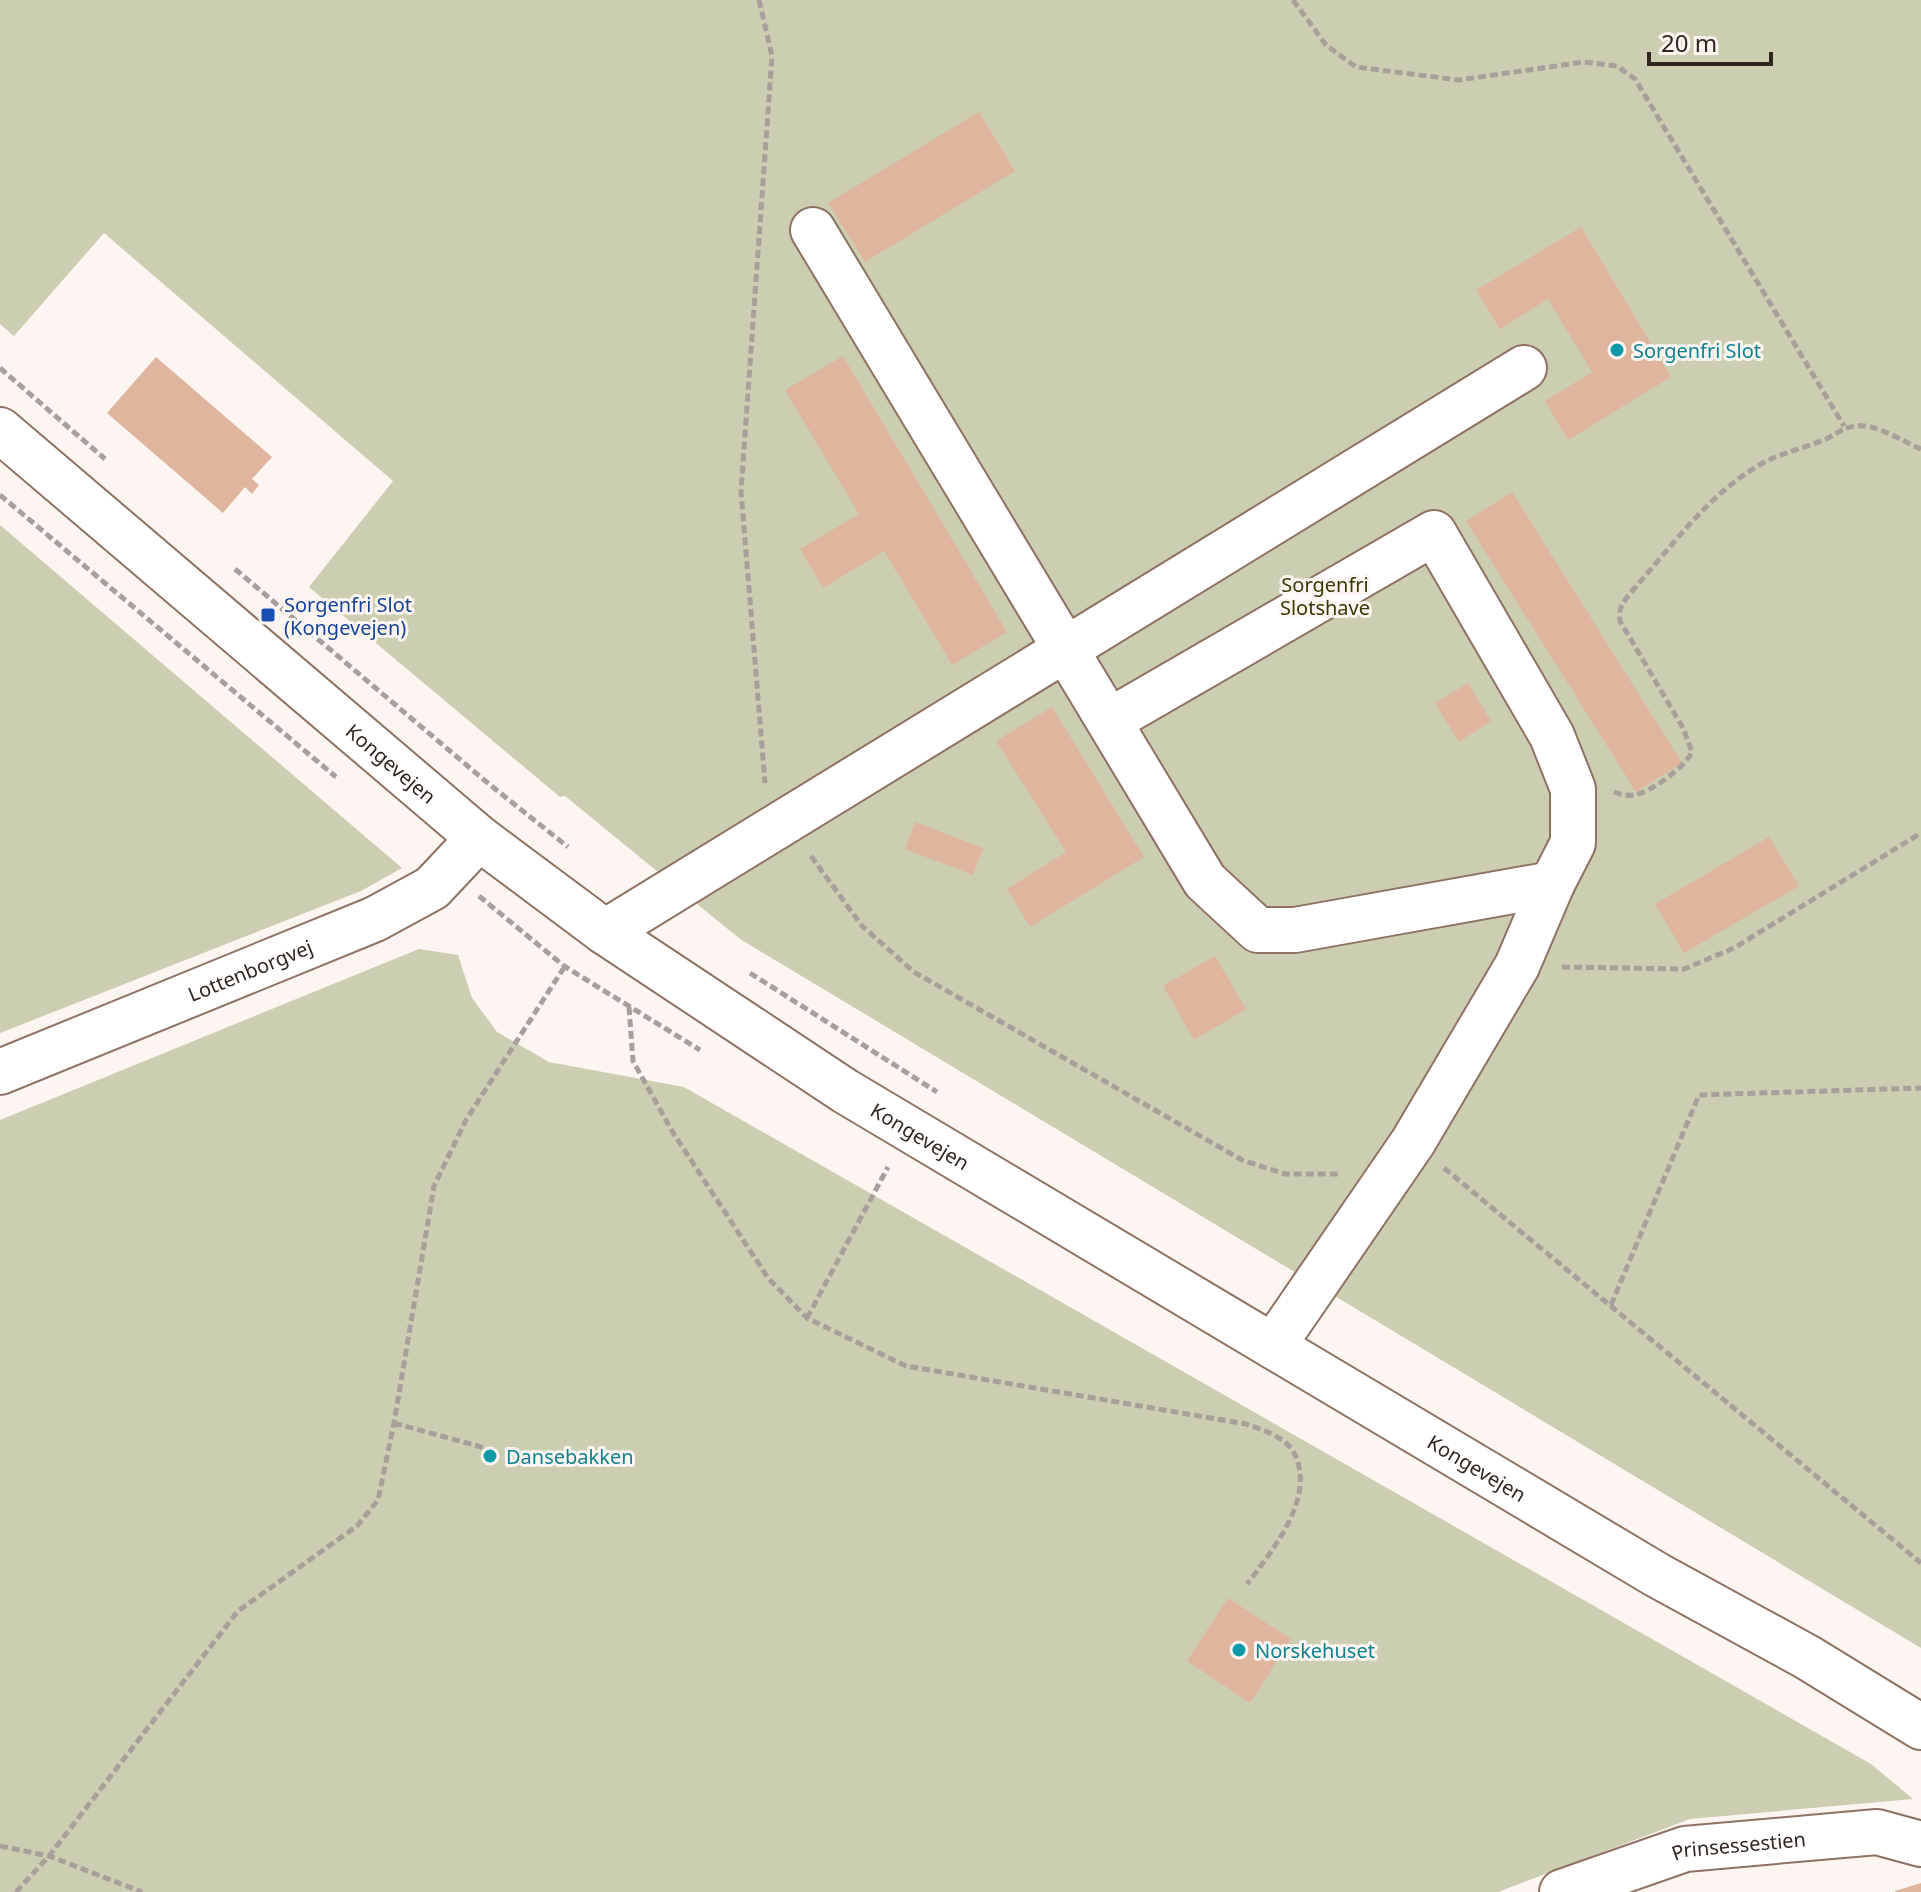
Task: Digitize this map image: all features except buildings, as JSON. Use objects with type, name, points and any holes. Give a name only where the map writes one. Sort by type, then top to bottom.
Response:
[{"type":"street","points":[[813,230],[1205,881],[1258,930],[1295,930],[1552,884]]},
{"type":"street","points":[[605,932],[1524,368]]},
{"type":"street","name":"Kongevejen","points":[[0,430],[479,838],[605,932],[845,1091],[1657,1575],[1807,1657],[1921,1727]]},
{"type":"street","points":[[1109,721],[1434,533],[1552,736],[1573,789],[1573,843],[1517,966],[1413,1142],[1273,1346]]},
{"type":"street","name":"Lottenborgvej","points":[[0,1072],[375,919],[432,888],[479,838]]},
{"type":"street","name":"Prinsessestien","points":[[1562,1892],[1685,1849],[1877,1832],[1921,1844]]},
{"type":"path","points":[[1293,0],[1326,45],[1356,67],[1459,80],[1584,62],[1617,66],[1635,79],[1844,426]]},
{"type":"path","points":[[0,368],[112,464]]},
{"type":"path","points":[[1573,789],[1637,795],[1689,761],[1692,752],[1689,740],[1620,621],[1619,612],[1622,603],[1703,512],[1735,481],[1762,463],[1827,438],[1844,426],[1867,426],[1921,449]]},
{"type":"path","points":[[0,495],[340,780]]},
{"type":"path","points":[[229,564],[522,811]]},
{"type":"path","points":[[1517,966],[1684,969],[1734,948],[1921,833]]},
{"type":"path","points":[[16,1892],[49,1856],[238,1611],[357,1526],[378,1500],[434,1186],[466,1120],[564,966],[605,932]]},
{"type":"path","points":[[629,1006],[633,1061],[672,1131],[768,1278],[807,1318],[906,1366],[1246,1424],[1278,1437],[1294,1452],[1299,1475],[1297,1501],[1282,1538],[1247,1584]]},
{"type":"path","points":[[1611,1305],[1699,1095],[1921,1088]]},
{"type":"path","points":[[1413,1142],[1921,1563]]},
{"type":"path","points":[[807,1318],[893,1158]]},
{"type":"path","points":[[394,1423],[485,1448]]},
{"type":"path","points":[[0,1846],[49,1856],[142,1892]]},
{"type":"green space","name":"Sorgenfri Slotshave","points":[[0,0],[1921,0],[1921,1648],[740,939],[565,796],[560,797],[309,587],[393,481],[104,233],[14,336],[0,324]]},
{"type":"green space","points":[[0,525],[402,868],[361,891],[0,1033]]},
{"type":"green space","points":[[419,949],[458,955],[472,998],[497,1032],[549,1062],[684,1087],[1871,1764],[1913,1799],[1690,1819],[1498,1892],[0,1892],[0,1120]]},
{"type":"place","name":"Sorgenfri Slot","points":[[1617,350]]},
{"type":"place","name":"Sorgenfri Slot (Kongevejen)","points":[[268,615]]},
{"type":"place","name":"Dansebakken","points":[[490,1456]]},
{"type":"place","name":"Norskehuset","points":[[1239,1650]]}]
